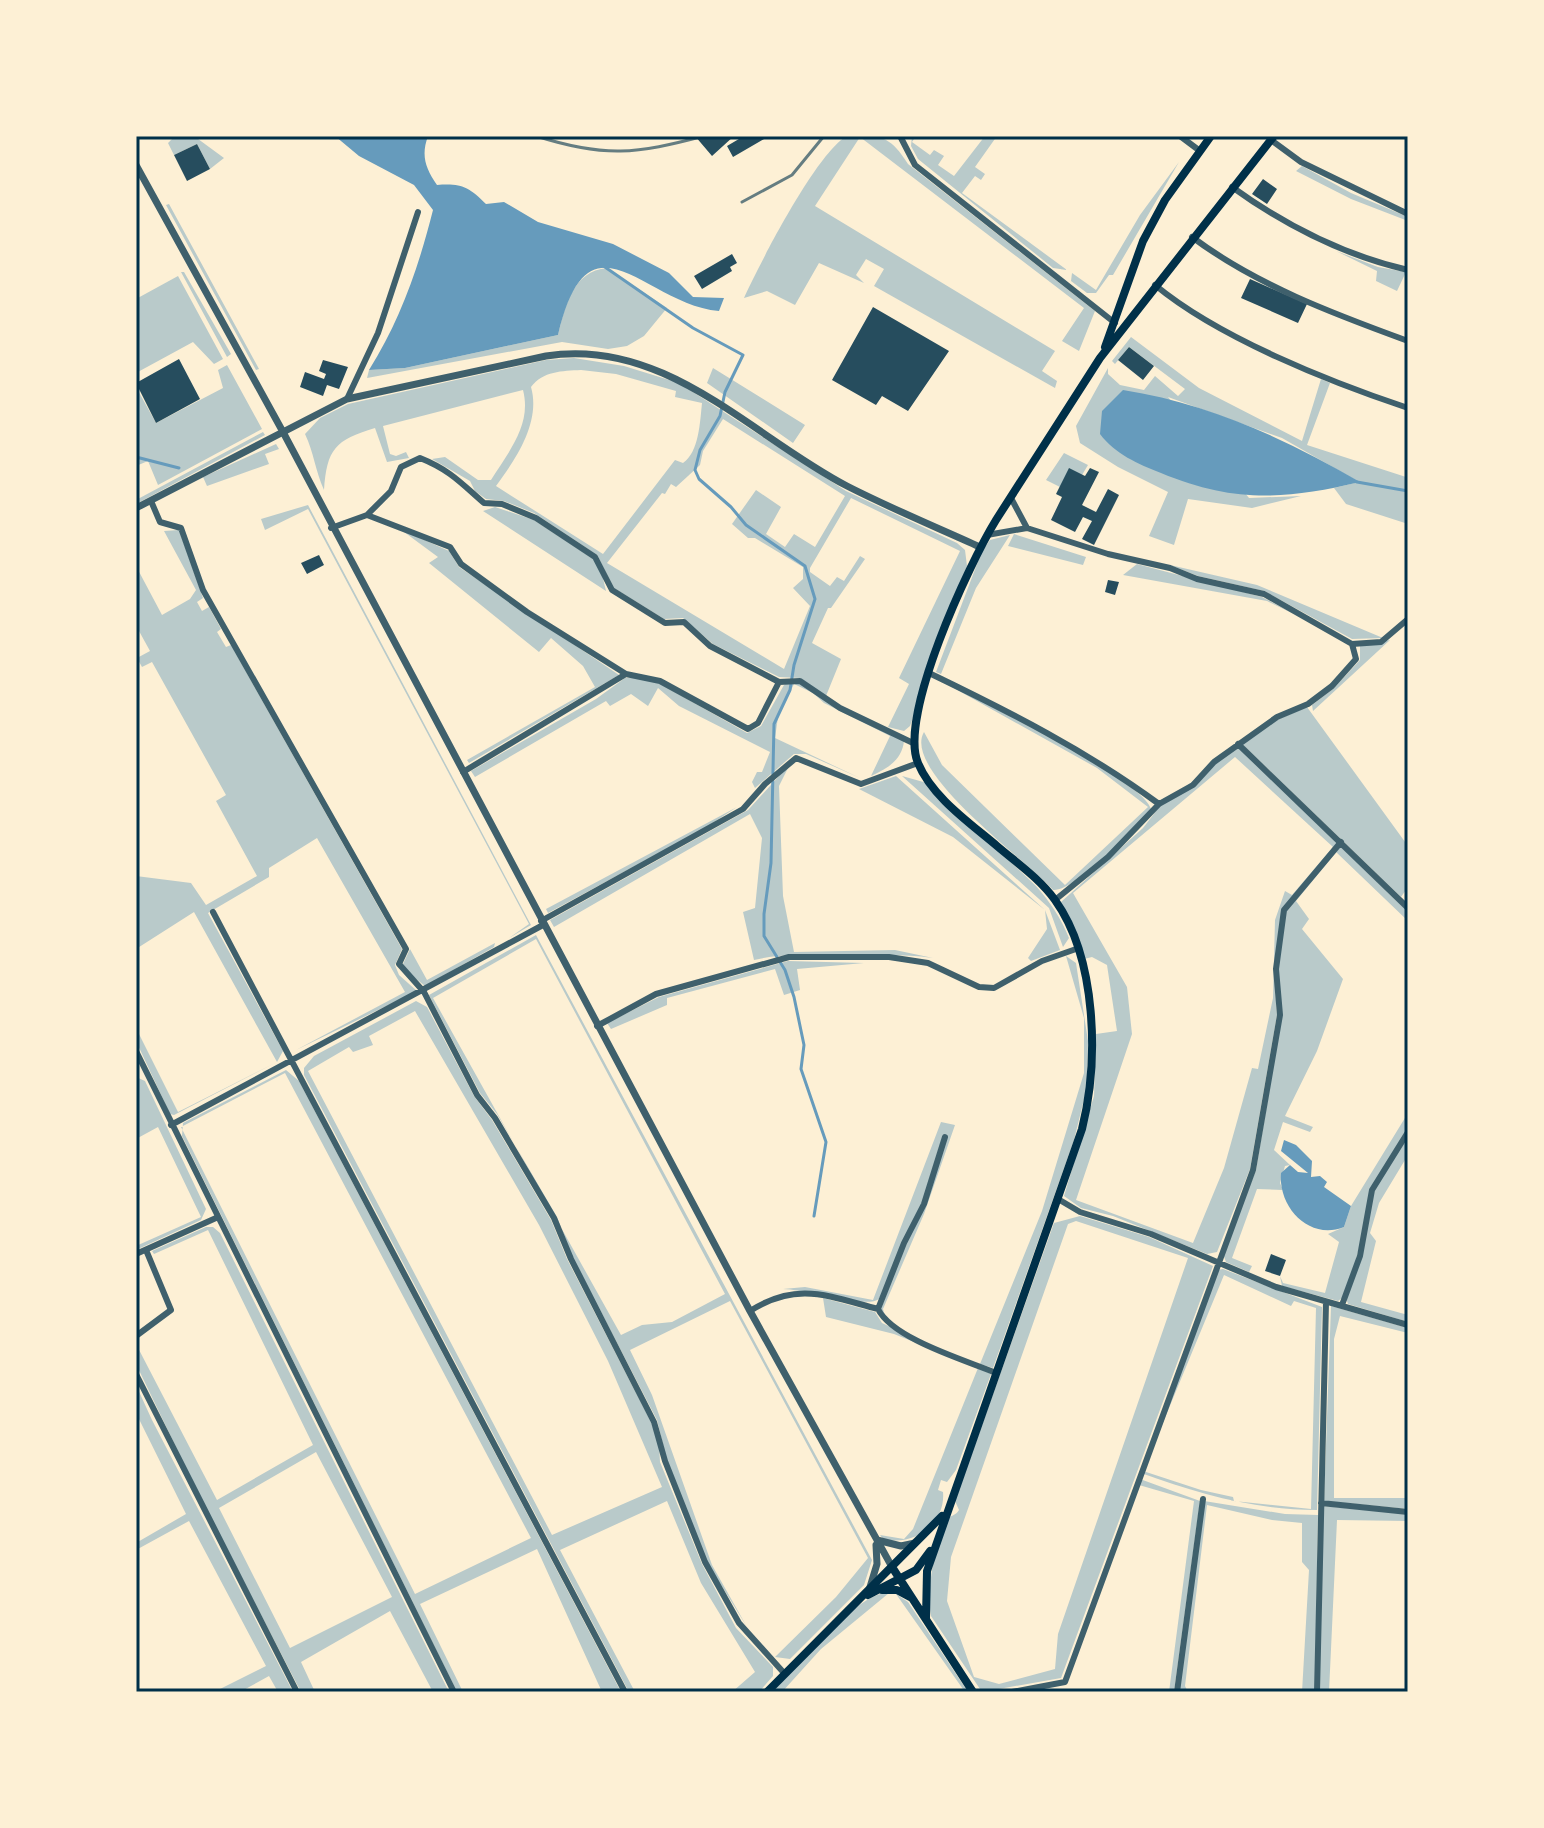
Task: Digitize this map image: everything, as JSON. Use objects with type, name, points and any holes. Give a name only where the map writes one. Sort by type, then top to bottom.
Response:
[{"type":"main road","points":[[1100,358],[1143,241],[1165,200],[1211,136]]},
{"type":"main road","points":[[926,1618],[924,1587],[939,1535],[1085,1118],[1094,1061],[1088,1001],[1076,949],[1055,900],[947,801],[918,763],[913,743],[917,704],[987,535],[1100,358],[1192,237],[1273,138]]},
{"type":"main road","points":[[767,1692],[853,1603],[871,1590],[920,1541],[947,1509]]},
{"type":"main road","points":[[871,1590],[916,1570],[939,1535]]},
{"type":"main road","points":[[892,1567],[973,1692]]},
{"type":"main road","points":[[871,1590],[887,1588],[914,1599]]},
{"type":"street","points":[[900,136],[915,165],[1115,323]]},
{"type":"street","points":[[1180,136],[1200,151]]},
{"type":"street","points":[[1273,138],[1313,169],[1408,214]]},
{"type":"street","points":[[136,165],[283,432],[596,1026],[892,1567]]},
{"type":"street","points":[[1232,187],[1304,233],[1374,262],[1408,270]]},
{"type":"street","points":[[347,399],[378,333],[418,212]]},
{"type":"street","points":[[1192,237],[1249,274],[1340,316],[1408,341]]},
{"type":"street","points":[[1155,285],[1215,326],[1363,393],[1408,408]]},
{"type":"street","points":[[136,508],[347,399],[560,353],[617,360],[695,386],[845,485],[980,547]]},
{"type":"street","points":[[331,528],[367,515],[391,491],[401,467],[420,458],[442,467],[466,483],[484,503],[502,504],[536,518],[595,557],[612,590],[665,623],[684,622],[692,626],[710,646],[779,682],[800,681],[840,708],[913,743]]},
{"type":"street","points":[[1011,498],[1027,528]]},
{"type":"street","points":[[151,501],[160,522],[181,528],[203,590],[406,949],[399,964],[402,970],[424,992],[477,1095],[495,1118],[554,1218],[571,1259],[654,1422],[665,1461],[705,1562],[739,1623],[784,1673]]},
{"type":"street","points":[[367,515],[450,547],[461,564],[505,596],[626,674],[660,681],[748,729],[758,723],[779,682]]},
{"type":"street","points":[[987,535],[1027,528],[1197,579],[1264,594],[1352,644],[1381,642],[1408,619]]},
{"type":"street","points":[[1055,900],[1108,857],[1159,804],[1193,785],[1238,744],[1277,717],[1308,704],[1332,686],[1356,659],[1352,644]]},
{"type":"street","points":[[929,673],[1005,709],[1117,773],[1159,804]]},
{"type":"street","points":[[463,772],[626,674]]},
{"type":"street","points":[[1238,744],[1408,908]]},
{"type":"street","points":[[171,1125],[424,992],[743,809],[789,762],[803,758],[861,784],[918,763]]},
{"type":"street","points":[[1012,1692],[1065,1682],[1253,1170],[1280,1015],[1276,969],[1284,910],[1341,842]]},
{"type":"street","points":[[213,912],[625,1692]]},
{"type":"street","points":[[596,1026],[656,994],[789,957],[889,957],[928,963],[979,987],[994,988],[1042,961],[1076,949]]},
{"type":"street","points":[[136,1051],[216,1218],[454,1692]]},
{"type":"street","points":[[1342,1305],[1360,1256],[1372,1190],[1408,1132]]},
{"type":"street","points":[[945,1137],[924,1204],[904,1243],[878,1309],[884,1321],[918,1341],[996,1373]]},
{"type":"street","points":[[1058,1199],[1080,1212],[1125,1224],[1276,1287],[1408,1325]]},
{"type":"street","points":[[136,1254],[216,1218]]},
{"type":"street","points":[[136,1336],[171,1310],[146,1250]]},
{"type":"street","points":[[750,1311],[785,1293],[804,1292],[878,1309]]},
{"type":"street","points":[[1317,1692],[1326,1302]]},
{"type":"street","points":[[136,1374],[297,1692]]},
{"type":"street","points":[[1177,1692],[1203,1499]]},
{"type":"street","points":[[1321,1503],[1408,1512]]},
{"type":"street","points":[[875,1539],[901,1546],[920,1541]]},
{"type":"street","points":[[871,1590],[877,1564],[875,1539]]},
{"type":"shaded area","points":[[175,136],[194,136],[224,158],[210,169],[197,144],[174,155],[168,143]]},
{"type":"shaded area","points":[[847,136],[876,137],[889,142],[908,164],[1095,311],[1079,351],[1062,341],[1084,308],[860,137],[815,206],[1055,351],[1042,371],[1057,381],[1055,388],[874,286],[884,269],[866,259],[856,275],[864,283],[819,263],[795,305],[767,291],[744,298],[805,185],[820,163]]},
{"type":"shaded area","points":[[912,136],[916,136],[912,142],[930,155],[934,150],[944,156],[938,165],[954,176],[985,136],[997,136],[975,167],[985,174],[981,180],[975,176],[962,193],[1067,270],[1053,268],[918,159],[911,146]]},
{"type":"shaded area","points":[[1179,162],[1113,275],[1109,275],[1096,293],[1087,293],[1071,281],[1072,273],[1096,290],[1140,215]]},
{"type":"shaded area","points":[[1302,166],[1351,193],[1408,217],[1408,221],[1351,199],[1296,171]]},
{"type":"shaded area","points":[[169,204],[259,369],[256,370],[166,205]]},
{"type":"shaded area","points":[[1336,251],[1378,267],[1406,272],[1397,291],[1376,281],[1377,271]]},
{"type":"shaded area","points":[[607,268],[667,308],[644,336],[627,346],[608,349],[562,342],[367,378],[369,370],[405,368],[558,335],[568,302],[578,283],[595,271]]},
{"type":"shaded area","points":[[181,272],[184,272],[231,354],[227,357]]},
{"type":"shaded area","points":[[178,276],[223,359],[214,364],[193,342],[136,373],[136,299]]},
{"type":"shaded area","points":[[1131,337],[1199,388],[1302,441],[1321,379],[1330,383],[1307,445],[1406,477],[1408,473],[1408,533],[1405,523],[1346,504],[1334,488],[1359,482],[1282,438],[1168,397],[1249,498],[1301,496],[1252,508],[1188,499],[1174,545],[1149,536],[1168,492],[1118,467],[1080,443],[1076,426],[1108,368],[1108,374],[1120,385],[1144,390],[1155,376],[1178,396],[1185,389],[1129,347],[1115,364],[1112,361]]},
{"type":"shaded area","points":[[574,358],[624,366],[679,383],[846,491],[957,543],[965,550],[967,566],[910,726],[904,731],[888,727],[909,684],[899,678],[960,551],[851,498],[810,568],[810,572],[830,586],[837,577],[844,581],[860,556],[865,559],[828,608],[812,643],[841,659],[826,696],[800,678],[779,677],[713,644],[683,618],[664,619],[614,588],[597,555],[534,513],[504,501],[486,499],[475,491],[470,481],[432,459],[445,457],[478,480],[491,480],[522,426],[523,390],[383,426],[390,454],[396,456],[406,452],[409,458],[387,462],[375,428],[351,437],[342,442],[331,456],[324,490],[305,434],[320,418],[348,404],[546,360]],"holes":[[[581,370],[616,374],[676,391],[675,397],[702,403],[698,436],[692,452],[683,463],[675,460],[603,554],[496,486],[530,427],[533,413],[531,387],[547,375]],[[723,419],[845,496],[815,547],[794,534],[785,547],[766,534],[781,507],[756,490],[732,524],[748,538],[755,538],[803,567],[803,579],[793,588],[810,606],[784,669],[607,563],[662,493],[665,494],[671,484],[676,487],[700,465],[703,451]]]},
{"type":"shaded area","points":[[227,365],[262,429],[158,485],[148,461],[136,466],[136,387],[156,423],[223,388],[218,370]]},
{"type":"shaded area","points":[[713,368],[805,425],[793,443],[707,383]]},
{"type":"shaded area","points":[[263,432],[265,435],[136,504],[136,500]]},
{"type":"shaded area","points":[[276,444],[279,449],[265,454],[269,464],[207,486],[203,477]]},
{"type":"shaded area","points":[[1064,453],[1088,465],[1082,475],[1060,487],[1046,480]]},
{"type":"shaded area","points":[[308,505],[531,925],[509,938],[529,924],[308,509],[265,530],[261,519]]},
{"type":"shaded area","points":[[495,507],[534,520],[592,558],[600,566],[606,591],[483,511]]},
{"type":"shaded area","points":[[400,529],[449,551],[459,567],[619,675],[469,763],[467,760],[595,687],[583,666],[551,638],[539,652],[429,563],[438,557]]},
{"type":"shaded area","points":[[179,530],[203,598],[197,602],[202,611],[209,607],[221,629],[217,632],[226,647],[231,645],[402,949],[395,965],[399,975],[417,991],[296,1050],[405,992],[317,838],[269,868],[269,877],[208,913],[283,1051],[277,1062],[194,912],[136,949],[136,876],[191,883],[206,905],[257,876],[216,801],[226,795],[152,662],[142,667],[137,658],[150,651],[139,631],[136,632],[136,566],[162,615],[190,599],[196,590],[164,531]]},
{"type":"shaded area","points":[[1014,534],[1086,557],[1083,565],[1008,546]]},
{"type":"shaded area","points":[[1010,535],[976,588],[941,674],[936,672],[982,551],[990,540]]},
{"type":"shaded area","points":[[1137,564],[1262,597],[1294,614],[1267,601],[1123,575]]},
{"type":"shaded area","points":[[1170,565],[1257,585],[1383,638],[1352,639],[1264,591],[1198,576]]},
{"type":"shaded area","points":[[1390,640],[1313,711],[1312,705],[1334,688],[1360,660],[1360,646]]},
{"type":"shaded area","points":[[635,677],[659,683],[747,733],[761,726],[784,685],[800,683],[839,710],[904,741],[903,748],[893,763],[871,776],[890,736],[824,703],[813,693],[794,684],[778,717],[775,738],[860,778],[806,754],[794,754],[755,788],[752,782],[757,772],[762,772],[770,752],[679,706],[658,688],[648,706],[631,694],[610,706],[606,701],[475,777],[471,771],[596,699],[625,678]]},
{"type":"shaded area","points":[[943,682],[1090,760],[1141,795],[1151,809],[1090,870],[1076,881],[1053,890],[948,792],[931,769],[922,749],[924,732],[942,765],[1065,885],[1148,807],[1097,768]]},
{"type":"shaded area","points":[[1307,707],[1408,846],[1408,887],[1401,897],[1242,744],[1279,719]]},
{"type":"shaded area","points":[[1238,747],[1408,912],[1408,921],[1336,852],[1296,901],[1309,919],[1302,929],[1343,979],[1317,1051],[1285,1116],[1313,1127],[1310,1132],[1283,1122],[1274,1150],[1290,1165],[1285,1166],[1280,1183],[1283,1190],[1257,1189],[1232,1258],[1252,1266],[1249,1272],[1226,1262],[1223,1254],[1256,1170],[1282,1014],[1274,969],[1277,1015],[1250,1169],[1217,1252],[1207,1254],[1113,1216],[1081,1208],[1064,1196],[1094,1096],[1096,1034],[1117,1031],[1107,965],[1092,957],[1084,959],[1061,902],[1143,828],[1160,806]],"holes":[[[1235,757],[1333,847],[1292,895],[1285,891],[1275,920],[1273,998],[1258,1069],[1252,1068],[1224,1168],[1193,1243],[1076,1200],[1132,1034],[1127,987],[1073,893]]]},
{"type":"shaded area","points":[[790,764],[779,786],[783,896],[794,952],[895,950],[933,958],[795,955],[754,960],[743,912],[755,908],[762,838],[750,814],[554,927],[550,920],[748,810]]},
{"type":"shaded area","points":[[896,776],[1045,910],[953,837],[859,789]]},
{"type":"shaded area","points":[[902,776],[927,783],[1036,886],[1055,910],[1066,931],[1069,938],[1063,947],[1049,908]]},
{"type":"shaded area","points":[[737,807],[705,828],[548,913],[546,909]]},
{"type":"shaded area","points":[[1045,910],[1060,950],[1031,961],[1028,958],[1047,929]]},
{"type":"shaded area","points":[[536,935],[872,1560],[864,1585],[790,1659],[775,1657],[836,1597],[868,1558],[730,1301],[630,1350],[652,1395],[712,1565],[747,1627],[707,1562],[667,1461],[657,1420],[573,1258],[561,1228],[621,1335],[642,1325],[672,1322],[725,1294],[536,939],[433,998],[514,1143],[480,1093],[429,995]]},
{"type":"shaded area","points":[[495,943],[494,947],[425,986],[405,970],[403,964],[410,949],[427,980]]},
{"type":"shaded area","points":[[1066,956],[1076,963],[1088,1041],[1087,1087],[1074,1140],[993,1368],[980,1364],[1042,1211],[1084,1073],[1084,1018]]},
{"type":"shaded area","points":[[788,961],[864,963],[797,969],[800,990],[784,995],[775,969],[667,998],[667,1005],[611,1029],[607,1023],[659,997]]},
{"type":"shaded area","points":[[416,1001],[427,1007],[474,1096],[492,1120],[551,1220],[567,1259],[651,1422],[659,1443],[660,1462],[702,1564],[736,1628],[773,1667],[773,1676],[759,1692],[732,1692],[755,1672],[701,1583],[667,1501],[560,1550],[635,1692],[629,1692],[304,1075],[304,1068],[314,1056]],"holes":[[[415,1011],[539,1225],[608,1361],[662,1487],[552,1535],[308,1071],[349,1047],[353,1052],[373,1045],[369,1036]]]},
{"type":"shaded area","points":[[136,1028],[178,1112],[277,1062],[174,1115],[170,1114],[136,1041]]},
{"type":"shaded area","points":[[286,1070],[299,1081],[621,1692],[602,1692],[537,1549],[420,1604],[463,1692],[457,1692],[182,1136],[182,1130],[415,1594],[531,1538],[285,1073],[183,1126],[183,1123]]},
{"type":"shaded area","points":[[136,1077],[145,1081],[206,1209],[201,1220],[136,1250],[136,1246],[201,1217],[158,1127],[136,1139]]},
{"type":"shaded area","points":[[1408,1113],[1408,1128],[1370,1189],[1358,1256],[1342,1298],[1338,1301],[1282,1286],[1280,1276],[1283,1283],[1325,1293],[1339,1242],[1328,1234],[1344,1227],[1351,1206]]},
{"type":"shaded area","points":[[941,1122],[955,1125],[924,1214],[883,1309],[886,1319],[881,1309],[905,1245],[926,1205],[943,1135],[922,1203],[879,1299],[872,1301],[861,1302],[783,1289],[805,1287],[873,1300]]},
{"type":"shaded area","points":[[1408,1135],[1408,1155],[1379,1203],[1370,1233],[1376,1241],[1361,1302],[1408,1315],[1408,1322],[1348,1304],[1346,1298],[1374,1190]]},
{"type":"shaded area","points":[[1080,1216],[1149,1237],[1213,1266],[1061,1678],[982,1692],[931,1616],[933,1564],[945,1524],[959,1510],[955,1501],[1054,1223]],"holes":[[[1076,1221],[1188,1258],[1058,1634],[1055,1669],[999,1684],[974,1677],[947,1601],[951,1557],[1068,1224]]]},
{"type":"shaded area","points":[[206,1227],[213,1227],[220,1233],[449,1692],[433,1692],[390,1611],[301,1662],[315,1692],[301,1692],[201,1499],[136,1364],[136,1344],[217,1500],[313,1445],[208,1230],[154,1254],[152,1251]],"holes":[[[316,1452],[392,1597],[290,1648],[219,1508]]]},
{"type":"shaded area","points":[[1223,1269],[1322,1307],[1317,1510],[1237,1501],[1311,1509],[1316,1308],[1294,1301],[1291,1306],[1224,1275],[1143,1471],[1233,1497],[1234,1501],[1141,1473],[1217,1270]]},
{"type":"shaded area","points":[[823,1298],[875,1312],[882,1323],[974,1366],[894,1334],[826,1317]]},
{"type":"shaded area","points":[[1331,1306],[1408,1328],[1408,1333],[1340,1316],[1334,1339],[1334,1498],[1408,1498],[1408,1509],[1324,1501]]},
{"type":"shaded area","points":[[978,1368],[991,1374],[956,1470],[947,1482],[941,1480],[938,1490],[943,1492],[943,1504],[939,1514],[916,1536],[905,1540],[894,1541],[883,1539],[880,1535],[904,1539],[913,1529]]},
{"type":"shaded area","points":[[136,1385],[293,1692],[278,1692],[269,1676],[240,1692],[214,1692],[266,1666],[189,1521],[136,1550],[136,1543],[186,1514],[136,1413]]},
{"type":"shaded area","points":[[1140,1479],[1200,1501],[1174,1692],[1169,1692],[1194,1501],[1139,1485]]},
{"type":"shaded area","points":[[1204,1501],[1285,1514],[1318,1515],[1315,1692],[1302,1692],[1309,1570],[1302,1562],[1302,1523],[1272,1520],[1207,1505],[1185,1686],[1188,1692],[1179,1692]]},
{"type":"shaded area","points":[[1323,1506],[1408,1514],[1408,1521],[1337,1520],[1329,1692],[1319,1692]]},
{"type":"shaded area","points":[[889,1593],[821,1649],[782,1692],[773,1692],[844,1617],[860,1604]]},
{"type":"shaded area","points":[[896,1594],[908,1602],[968,1692],[965,1692]]},
{"type":"water","points":[[335,136],[428,136],[425,161],[437,185],[464,187],[486,204],[504,202],[538,222],[613,244],[669,273],[693,297],[724,298],[719,311],[692,305],[622,271],[603,268],[586,275],[571,296],[558,335],[405,368],[369,370],[407,293],[433,210],[414,185],[359,156]]},
{"type":"water","points":[[1123,390],[1216,413],[1275,437],[1360,482],[1307,492],[1259,496],[1212,490],[1161,473],[1120,453],[1100,434],[1102,411]]},
{"type":"water","points":[[1284,1140],[1296,1145],[1312,1161],[1311,1177],[1320,1176],[1327,1182],[1324,1187],[1351,1206],[1344,1227],[1319,1229],[1308,1225],[1291,1209],[1281,1186],[1281,1173],[1290,1165],[1298,1172],[1308,1173],[1281,1151]]},
{"type":"building","points":[[695,136],[734,136],[712,156]]},
{"type":"building","points":[[744,136],[761,136],[764,139],[733,157],[727,146]]},
{"type":"building","points":[[197,144],[210,169],[187,181],[174,155]]},
{"type":"building","points":[[1263,179],[1277,189],[1267,204],[1252,194]]},
{"type":"building","points":[[732,254],[737,263],[730,267],[732,271],[702,289],[694,276]]},
{"type":"building","points":[[1250,279],[1307,304],[1298,323],[1241,298]]},
{"type":"building","points":[[873,307],[949,351],[908,411],[882,396],[876,405],[832,380]]},
{"type":"building","points":[[1129,347],[1154,366],[1143,380],[1118,360]]},
{"type":"building","points":[[179,359],[200,399],[156,423],[136,383]]},
{"type":"building","points":[[323,360],[348,367],[339,389],[327,385],[323,396],[300,387],[305,372],[324,379],[326,374],[319,371]]},
{"type":"building","points":[[1069,468],[1085,476],[1090,468],[1099,472],[1082,505],[1096,512],[1108,489],[1119,495],[1094,545],[1082,539],[1092,521],[1083,517],[1075,532],[1051,520],[1062,497],[1056,494]]},
{"type":"building","points":[[319,555],[324,565],[307,574],[301,563]]},
{"type":"building","points":[[1108,580],[1119,582],[1115,595],[1105,592]]},
{"type":"building","points":[[1271,1254],[1286,1260],[1280,1276],[1265,1271]]},
{"type":"waterway","points":[[602,265],[693,328],[743,355],[725,392],[720,416],[700,450],[695,470],[699,479],[746,525],[805,566],[815,599],[794,665],[790,690],[774,724],[771,863],[764,914],[764,936],[785,970],[794,997],[804,1045],[801,1069],[826,1142],[814,1216]]},
{"type":"waterway","points":[[136,457],[179,468]]},
{"type":"waterway","points":[[1357,482],[1408,491]]},
{"type":"railway","points":[[536,136],[582,148],[620,151],[659,147],[704,136]]},
{"type":"railway","points":[[742,202],[792,175],[824,136]]}]
